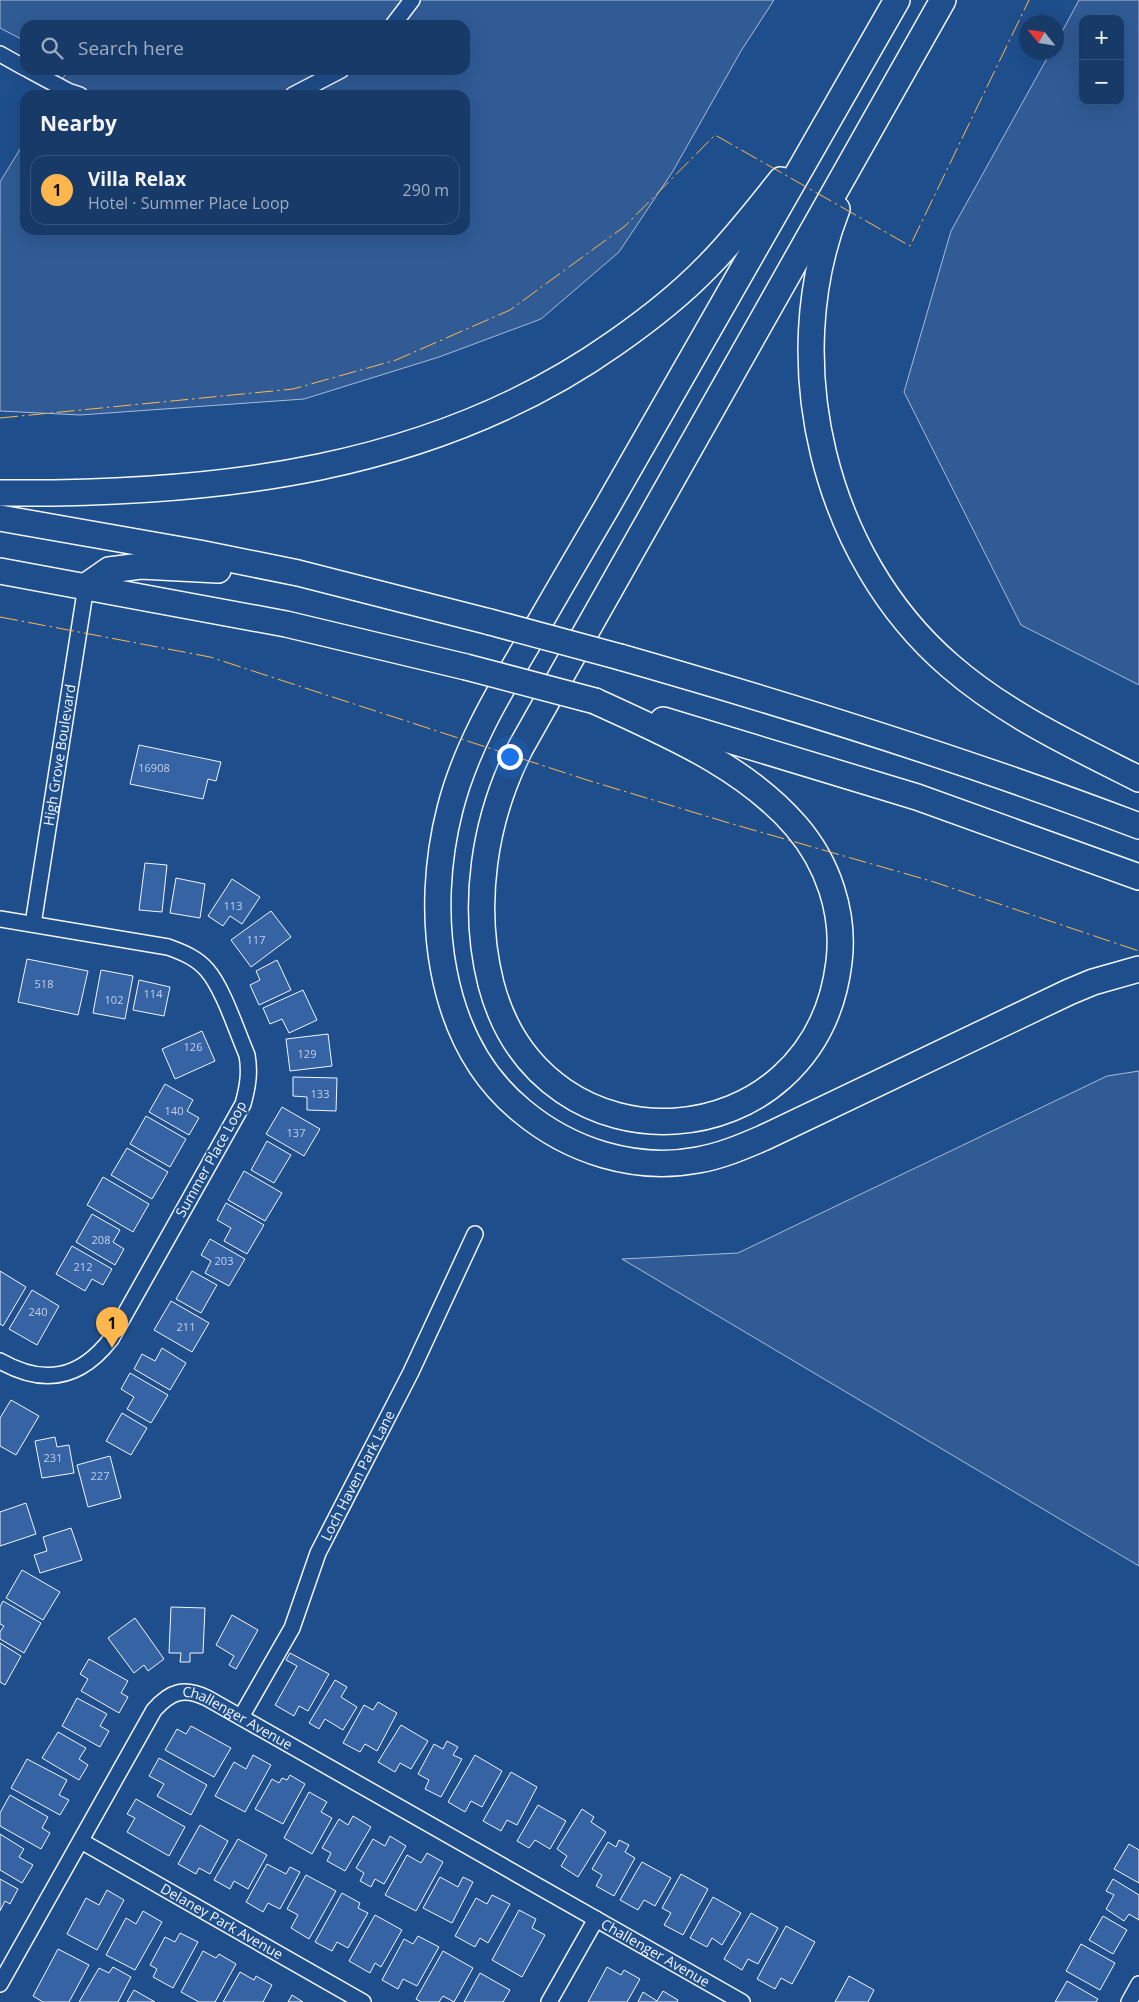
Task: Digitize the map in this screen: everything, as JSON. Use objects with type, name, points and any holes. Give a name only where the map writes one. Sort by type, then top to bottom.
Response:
[{"type":"highway","points":[[897,0],[751,257],[514,666],[470,749],[446,823],[438,890],[442,959],[449,992],[457,1017],[473,1052],[488,1076],[510,1101],[535,1121],[574,1144],[596,1153],[622,1160],[671,1163],[699,1160],[732,1151],[1069,992],[1093,982],[1139,968]]},
{"type":"highway","points":[[595,701],[701,752],[751,783],[796,826],[813,848],[826,872],[835,897],[840,926],[841,952],[830,1006],[819,1030],[803,1054],[783,1076],[760,1094],[714,1115],[670,1122],[630,1119],[609,1113],[574,1098],[558,1087],[528,1060],[515,1042],[504,1021],[494,996],[487,966],[482,900],[487,848],[500,794],[521,747],[943,0]]},
{"type":"highway","points":[[894,86],[831,225],[816,288],[811,354],[813,391],[817,424],[836,494],[864,559],[881,586],[900,613],[947,664],[995,702],[1020,718],[1139,779]]},
{"type":"highway","points":[[0,493],[94,492],[147,489],[266,477],[340,463],[385,452],[427,439],[488,415],[523,399],[574,371],[629,333],[682,291],[732,240],[824,127]]},
{"type":"highway","points":[[0,518],[199,553],[298,573],[620,657],[763,698],[915,746],[1139,826]]},
{"type":"highway","points":[[86,586],[109,570],[141,566],[298,573]]},
{"type":"highway","points":[[0,571],[277,622],[466,667],[595,701],[749,745],[917,797],[1139,877]]},
{"type":"street","points":[[397,20],[412,0]]},
{"type":"street","points":[[0,54],[20,65]]},
{"type":"street","points":[[38,75],[66,90]]},
{"type":"street","points":[[303,90],[331,75]]},
{"type":"street","name":"High Grove Boulevard","points":[[33,924],[86,586]]},
{"type":"street","name":"Summer Place Loop","points":[[0,919],[168,948],[182,952],[196,960],[207,970],[215,982],[247,1055],[249,1080],[243,1104],[111,1339],[101,1352],[77,1370],[51,1376],[21,1372],[0,1360]]},
{"type":"street","name":"Loch Haven Park Lane","points":[[240,1717],[292,1628],[318,1553],[411,1372],[474,1234]]},
{"type":"street","name":"Challenger Avenue","points":[[0,1984],[154,1710],[167,1698],[182,1691],[207,1698],[742,2002]]},
{"type":"street","name":"Delaney Park Avenue","points":[[81,1841],[363,2002]]},
{"type":"street","name":"Challenger Avenue","points":[[549,2002],[596,1919]]},
{"type":"street","points":[[1129,2002],[1139,1984]]},
{"type":"shaded area","points":[[0,0],[774,0],[741,51],[673,171],[619,252],[541,319],[439,357],[304,399],[80,415],[0,411],[0,182],[20,149],[20,235],[470,235],[470,90],[56,90],[65,75],[470,75],[470,20],[20,20],[20,38],[0,28]]},
{"type":"shaded area","points":[[1079,0],[1139,0],[1139,685],[1021,625],[904,392],[951,231],[1046,60],[1064,60],[1064,28]]},
{"type":"shaded area","points":[[1139,1071],[1139,1566],[622,1259],[738,1253],[1107,1076]]},
{"type":"building","points":[[139,745],[221,762],[216,781],[208,779],[203,799],[130,784]]},
{"type":"building","points":[[145,863],[167,865],[162,912],[139,910]]},
{"type":"building","points":[[176,878],[205,884],[200,918],[170,913]]},
{"type":"building","points":[[232,879],[260,897],[242,924],[230,916],[223,926],[208,916]]},
{"type":"building","points":[[271,911],[291,937],[251,967],[231,940]]},
{"type":"building","points":[[27,959],[88,971],[78,1015],[18,1002]]},
{"type":"building","points":[[277,960],[291,990],[259,1005],[250,985],[260,980],[256,971]]},
{"type":"building","points":[[101,970],[133,976],[125,1019],[93,1013]]},
{"type":"building","points":[[139,980],[170,987],[164,1016],[133,1010]]},
{"type":"building","points":[[303,990],[317,1020],[289,1033],[282,1019],[270,1024],[263,1008]]},
{"type":"building","points":[[202,1031],[215,1061],[175,1079],[162,1049]]},
{"type":"building","points":[[328,1034],[332,1066],[290,1071],[286,1039]]},
{"type":"building","points":[[293,1077],[337,1078],[336,1111],[307,1110],[307,1097],[293,1096]]},
{"type":"building","points":[[165,1084],[193,1100],[187,1111],[199,1118],[189,1135],[149,1112]]},
{"type":"building","points":[[282,1107],[320,1129],[304,1156],[266,1134]]},
{"type":"building","points":[[146,1116],[186,1139],[170,1167],[130,1144]]},
{"type":"building","points":[[267,1141],[291,1155],[274,1183],[251,1170]]},
{"type":"building","points":[[127,1148],[168,1172],[152,1199],[111,1175]]},
{"type":"building","points":[[244,1171],[282,1193],[265,1221],[228,1200]]},
{"type":"building","points":[[103,1177],[149,1204],[133,1232],[87,1205]]},
{"type":"building","points":[[226,1203],[264,1225],[247,1254],[224,1241],[231,1228],[217,1220]]},
{"type":"building","points":[[92,1214],[120,1230],[113,1242],[124,1249],[115,1265],[76,1242]]},
{"type":"building","points":[[210,1239],[245,1259],[229,1286],[205,1273],[211,1261],[201,1255]]},
{"type":"building","points":[[72,1246],[112,1269],[103,1285],[92,1279],[85,1291],[56,1274]]},
{"type":"building","points":[[0,1271],[26,1287],[3,1326],[0,1324]]},
{"type":"building","points":[[192,1271],[217,1285],[201,1313],[176,1299]]},
{"type":"building","points":[[32,1290],[59,1306],[37,1345],[9,1329]]},
{"type":"building","points":[[171,1301],[209,1323],[192,1352],[154,1330]]},
{"type":"building","points":[[162,1348],[186,1363],[170,1390],[134,1369],[142,1354],[155,1361]]},
{"type":"building","points":[[130,1373],[168,1395],[151,1423],[127,1409],[134,1397],[121,1389]]},
{"type":"building","points":[[11,1400],[39,1416],[16,1455],[0,1446],[0,1418]]},
{"type":"building","points":[[122,1413],[147,1428],[131,1455],[106,1441]]},
{"type":"building","points":[[55,1437],[57,1447],[69,1445],[74,1473],[42,1478],[35,1441]]},
{"type":"building","points":[[110,1456],[121,1498],[88,1507],[77,1465]]},
{"type":"building","points":[[26,1503],[36,1534],[0,1546],[0,1512]]},
{"type":"building","points":[[71,1528],[82,1560],[40,1573],[34,1555],[47,1551],[43,1537]]},
{"type":"building","points":[[22,1570],[60,1592],[43,1620],[6,1598]]},
{"type":"building","points":[[3,1601],[41,1623],[24,1653],[0,1639],[0,1632],[4,1626],[0,1624],[0,1607]]},
{"type":"building","points":[[171,1607],[205,1608],[203,1653],[190,1653],[190,1662],[180,1662],[181,1653],[169,1653]]},
{"type":"building","points":[[232,1615],[258,1630],[236,1669],[229,1665],[234,1656],[216,1645]]},
{"type":"building","points":[[135,1618],[164,1659],[148,1671],[144,1665],[134,1673],[108,1638]]},
{"type":"building","points":[[0,1643],[21,1656],[5,1685],[0,1682]]},
{"type":"building","points":[[290,1653],[329,1674],[308,1711],[299,1706],[294,1716],[275,1705],[297,1666],[286,1660]]},
{"type":"building","points":[[89,1659],[128,1681],[121,1693],[128,1697],[119,1713],[81,1691],[88,1679],[80,1674]]},
{"type":"building","points":[[335,1680],[347,1687],[341,1697],[357,1707],[343,1730],[325,1719],[319,1729],[309,1723]]},
{"type":"building","points":[[77,1698],[107,1714],[100,1726],[109,1731],[100,1747],[62,1726]]},
{"type":"building","points":[[378,1702],[397,1713],[377,1751],[365,1744],[360,1752],[343,1743],[364,1705],[373,1710]]},
{"type":"building","points":[[401,1725],[428,1741],[411,1769],[400,1763],[395,1772],[378,1762]]},
{"type":"building","points":[[191,1726],[231,1748],[214,1777],[165,1750],[177,1729],[186,1734]]},
{"type":"building","points":[[58,1732],[86,1748],[79,1759],[88,1765],[79,1780],[42,1758]]},
{"type":"building","points":[[447,1741],[458,1747],[453,1755],[462,1759],[441,1797],[425,1789],[429,1780],[418,1774],[434,1744],[443,1749]]},
{"type":"building","points":[[253,1755],[271,1765],[245,1812],[215,1796],[234,1762],[246,1769]]},
{"type":"building","points":[[475,1755],[502,1771],[482,1807],[471,1801],[465,1812],[448,1802]]},
{"type":"building","points":[[159,1758],[207,1785],[191,1815],[157,1796],[164,1784],[149,1776]]},
{"type":"building","points":[[27,1759],[67,1780],[59,1795],[69,1800],[60,1815],[11,1788]]},
{"type":"building","points":[[511,1772],[537,1787],[517,1825],[507,1820],[501,1831],[483,1821]]},
{"type":"building","points":[[290,1775],[305,1784],[283,1824],[255,1809],[272,1779],[279,1783],[282,1778],[287,1780]]},
{"type":"building","points":[[309,1792],[327,1802],[321,1812],[332,1818],[312,1854],[284,1838]]},
{"type":"building","points":[[10,1795],[48,1817],[42,1828],[50,1833],[41,1849],[0,1826],[0,1813]]},
{"type":"building","points":[[136,1799],[185,1827],[169,1856],[127,1832],[135,1818],[127,1814]]},
{"type":"building","points":[[538,1805],[566,1821],[550,1849],[535,1840],[529,1848],[517,1841]]},
{"type":"building","points":[[582,1809],[594,1817],[591,1822],[606,1832],[578,1877],[561,1866],[567,1856],[557,1849]]},
{"type":"building","points":[[353,1816],[371,1827],[345,1871],[327,1861],[331,1853],[322,1848],[339,1819],[348,1825]]},
{"type":"building","points":[[200,1825],[228,1841],[210,1874],[199,1868],[196,1874],[178,1864]]},
{"type":"building","points":[[0,1834],[24,1849],[19,1857],[33,1865],[22,1883],[0,1870]]},
{"type":"building","points":[[390,1836],[406,1846],[384,1884],[375,1879],[371,1887],[360,1881],[364,1873],[356,1868],[373,1839],[385,1846]]},
{"type":"building","points":[[238,1839],[267,1855],[248,1889],[234,1881],[230,1889],[214,1880]]},
{"type":"building","points":[[619,1840],[629,1845],[625,1852],[635,1858],[614,1896],[596,1886],[602,1875],[592,1869],[608,1842],[616,1847]]},
{"type":"building","points":[[1129,1844],[1139,1850],[1139,1883],[1114,1869]]},
{"type":"building","points":[[427,1853],[443,1862],[416,1911],[385,1895],[407,1855],[421,1863]]},
{"type":"building","points":[[642,1862],[671,1878],[655,1906],[644,1900],[638,1910],[620,1900]]},
{"type":"building","points":[[267,1864],[286,1874],[290,1867],[300,1872],[280,1909],[268,1903],[263,1912],[246,1902]]},
{"type":"building","points":[[681,1874],[708,1889],[683,1935],[664,1925],[671,1913],[662,1908]]},
{"type":"building","points":[[306,1875],[336,1891],[309,1939],[291,1928],[298,1915],[287,1909]]},
{"type":"building","points":[[440,1877],[458,1887],[463,1877],[473,1882],[452,1923],[423,1908]]},
{"type":"building","points":[[0,1879],[18,1889],[10,1904],[5,1901],[0,1911]]},
{"type":"building","points":[[1113,1879],[1139,1895],[1139,1920],[1129,1914],[1124,1921],[1106,1909],[1114,1895],[1106,1891]]},
{"type":"building","points":[[107,1890],[124,1900],[97,1950],[67,1934],[86,1898],[99,1905]]},
{"type":"building","points":[[342,1893],[360,1903],[358,1908],[368,1913],[348,1948],[337,1942],[332,1951],[315,1942]]},
{"type":"building","points":[[492,1895],[510,1904],[488,1943],[480,1938],[475,1947],[455,1936],[476,1898],[487,1904]]},
{"type":"building","points":[[713,1897],[741,1913],[722,1945],[712,1938],[707,1947],[690,1938]]},
{"type":"building","points":[[519,1910],[536,1919],[532,1928],[545,1935],[522,1977],[492,1960]]},
{"type":"building","points":[[143,1911],[162,1922],[135,1970],[106,1955],[126,1918],[136,1924]]},
{"type":"building","points":[[751,1913],[778,1928],[758,1964],[748,1959],[742,1970],[724,1959]]},
{"type":"building","points":[[375,1915],[402,1930],[381,1967],[375,1963],[370,1973],[349,1961]]},
{"type":"building","points":[[1103,1916],[1127,1930],[1113,1954],[1089,1940]]},
{"type":"building","points":[[786,1926],[815,1942],[792,1984],[781,1978],[775,1989],[757,1979]]},
{"type":"building","points":[[180,1933],[198,1942],[173,1988],[153,1977],[157,1969],[150,1965],[165,1937],[175,1942]]},
{"type":"building","points":[[418,1936],[439,1947],[417,1986],[403,1979],[398,1989],[382,1980],[404,1939],[413,1944]]},
{"type":"building","points":[[1081,1944],[1115,1963],[1100,1990],[1066,1971]]},
{"type":"building","points":[[58,1949],[89,1965],[69,2002],[43,2002],[33,1996]]},
{"type":"building","points":[[203,1951],[216,1958],[219,1954],[236,1964],[215,2002],[199,2002],[181,1992]]},
{"type":"building","points":[[443,1951],[473,1968],[454,2002],[443,1996],[439,2002],[421,2002],[416,1999]]},
{"type":"building","points":[[113,1967],[131,1977],[118,2002],[79,2002],[99,1968],[109,1973]]},
{"type":"building","points":[[607,1967],[621,1975],[624,1970],[640,1979],[627,2002],[588,2002]]},
{"type":"building","points":[[240,1972],[254,1980],[256,1976],[272,1985],[263,2002],[223,2002]]},
{"type":"building","points":[[480,1973],[510,1990],[503,2002],[464,2002]]},
{"type":"building","points":[[849,1976],[874,1990],[868,2002],[835,2002]]},
{"type":"building","points":[[1067,1981],[1098,1999],[1096,2002],[1055,2002]]},
{"type":"building","points":[[134,1990],[155,2002],[127,2002]]},
{"type":"building","points":[[663,1991],[678,2000],[677,2002],[638,2002],[643,1992],[657,2001]]},
{"type":"building","points":[[292,1995],[303,2002],[288,2002]]},
{"type":"power","points":[[0,418],[293,389],[396,360],[510,310],[625,226],[715,135],[910,246],[1029,0]]},
{"type":"power","points":[[0,617],[210,657],[587,780],[931,881],[1139,951]]},
{"type":"place","name":"Villa Relax","points":[[112,1348]]}]
